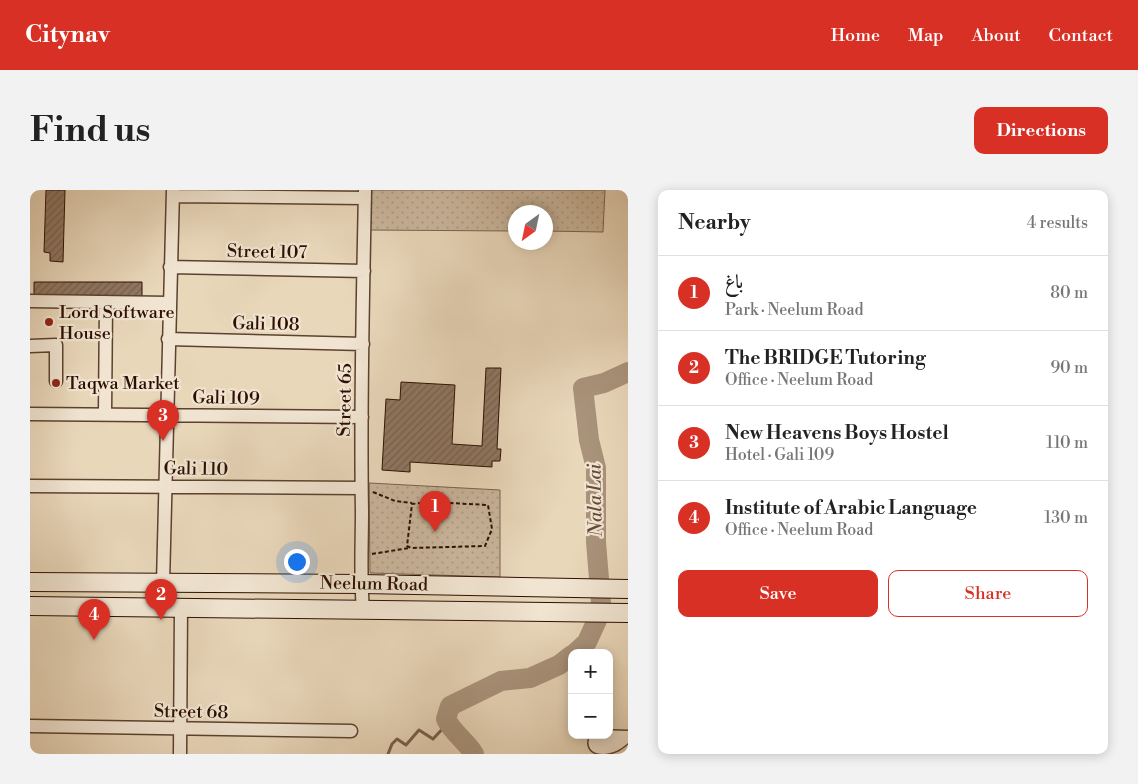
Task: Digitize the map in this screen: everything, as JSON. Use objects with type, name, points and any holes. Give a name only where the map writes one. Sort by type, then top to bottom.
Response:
[{"type":"main road","name":"Neelum Road","points":[[30,582],[361,584],[628,589]]},
{"type":"main road","name":"Neelum Road","points":[[30,606],[628,613]]},
{"type":"street","points":[[163,583],[173,193],[365,194]]},
{"type":"street","name":"Street 65","points":[[362,610],[365,194]]},
{"type":"street","name":"Street 107","points":[[170,267],[364,271]]},
{"type":"street","points":[[30,301],[169,303]]},
{"type":"street","points":[[105,414],[106,302]]},
{"type":"street","name":"Gali 108","points":[[168,339],[363,344]]},
{"type":"street","points":[[30,346],[56,345],[56,381]]},
{"type":"street","name":"Gali 109","points":[[30,414],[362,417]]},
{"type":"street","name":"Gali 110","points":[[30,486],[362,488]]},
{"type":"street","points":[[180,607],[180,754]]},
{"type":"street","name":"Street 68","points":[[30,726],[181,730],[351,731]]},
{"type":"path","points":[[362,488],[395,501],[412,504],[452,503],[488,506],[492,528],[485,546],[411,548],[362,556]]},
{"type":"path","points":[[411,548],[407,546],[412,504]]},
{"type":"shaded area","points":[[368,190],[605,190],[603,232],[553,231],[553,205],[508,205],[508,231],[368,230]]},
{"type":"shaded area","points":[[369,483],[500,490],[500,577],[370,573]]},
{"type":"building","points":[[46,190],[65,190],[63,262],[50,261],[50,253],[44,252]]},
{"type":"building","points":[[34,282],[142,282],[142,297],[34,297]]},
{"type":"building","points":[[486,368],[501,368],[497,449],[501,449],[500,461],[492,461],[492,467],[410,462],[410,472],[382,470],[386,399],[400,400],[401,382],[455,385],[452,444],[482,446]]},
{"type":"waterway","name":"Nala Lai","points":[[579,649],[587,642],[597,620],[601,603],[596,542],[596,468],[589,440],[583,388],[604,383],[628,372]]},
{"type":"waterway","name":"Nala Lai","points":[[474,754],[446,719],[450,706],[501,681],[530,678],[559,665],[568,658]]},
{"type":"waterway","points":[[388,754],[392,744],[397,739],[406,745],[419,730],[433,739],[448,723]]},
{"type":"place","name":"Lord Software House","points":[[49,322]]},
{"type":"place","name":"Taqwa Market","points":[[56,383]]},
{"type":"place","name":"New Heavens Boys Hostel","points":[[163,441]]},
{"type":"place","name":"باغ","points":[[435,532]]},
{"type":"place","name":"The BRIDGE Tutoring","points":[[161,620]]},
{"type":"place","name":"Institute of Arabic Language","points":[[94,640]]}]
